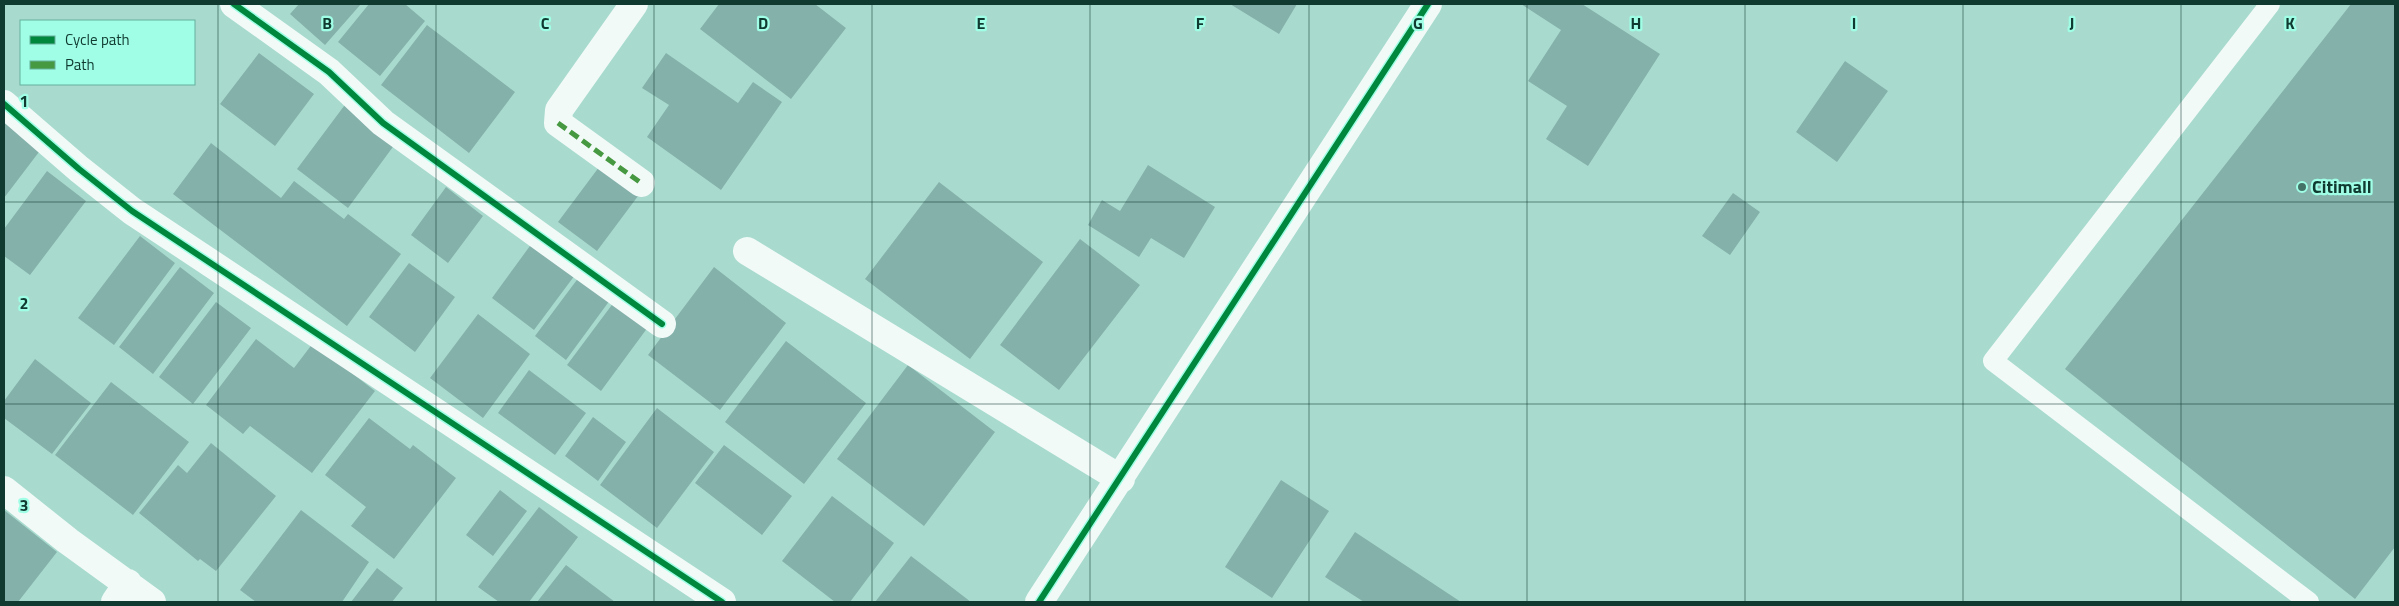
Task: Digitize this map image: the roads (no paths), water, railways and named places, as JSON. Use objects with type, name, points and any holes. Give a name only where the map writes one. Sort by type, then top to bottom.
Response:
[{"type":"street","points":[[234,4],[329,72],[382,123],[662,324]]},
{"type":"street","points":[[634,4],[559,110],[557,118],[558,123],[641,183]]},
{"type":"street","points":[[1039,602],[1121,479],[1428,4]]},
{"type":"street","points":[[4,104],[79,169],[132,210],[716,601]]},
{"type":"street","points":[[747,251],[1121,479]]},
{"type":"street","points":[[4,490],[68,541],[121,593],[152,602]]},
{"type":"lane","points":[[2270,4],[1993,361],[2310,602]]},
{"type":"place","name":"Citimall","points":[[2302,187]]}]
